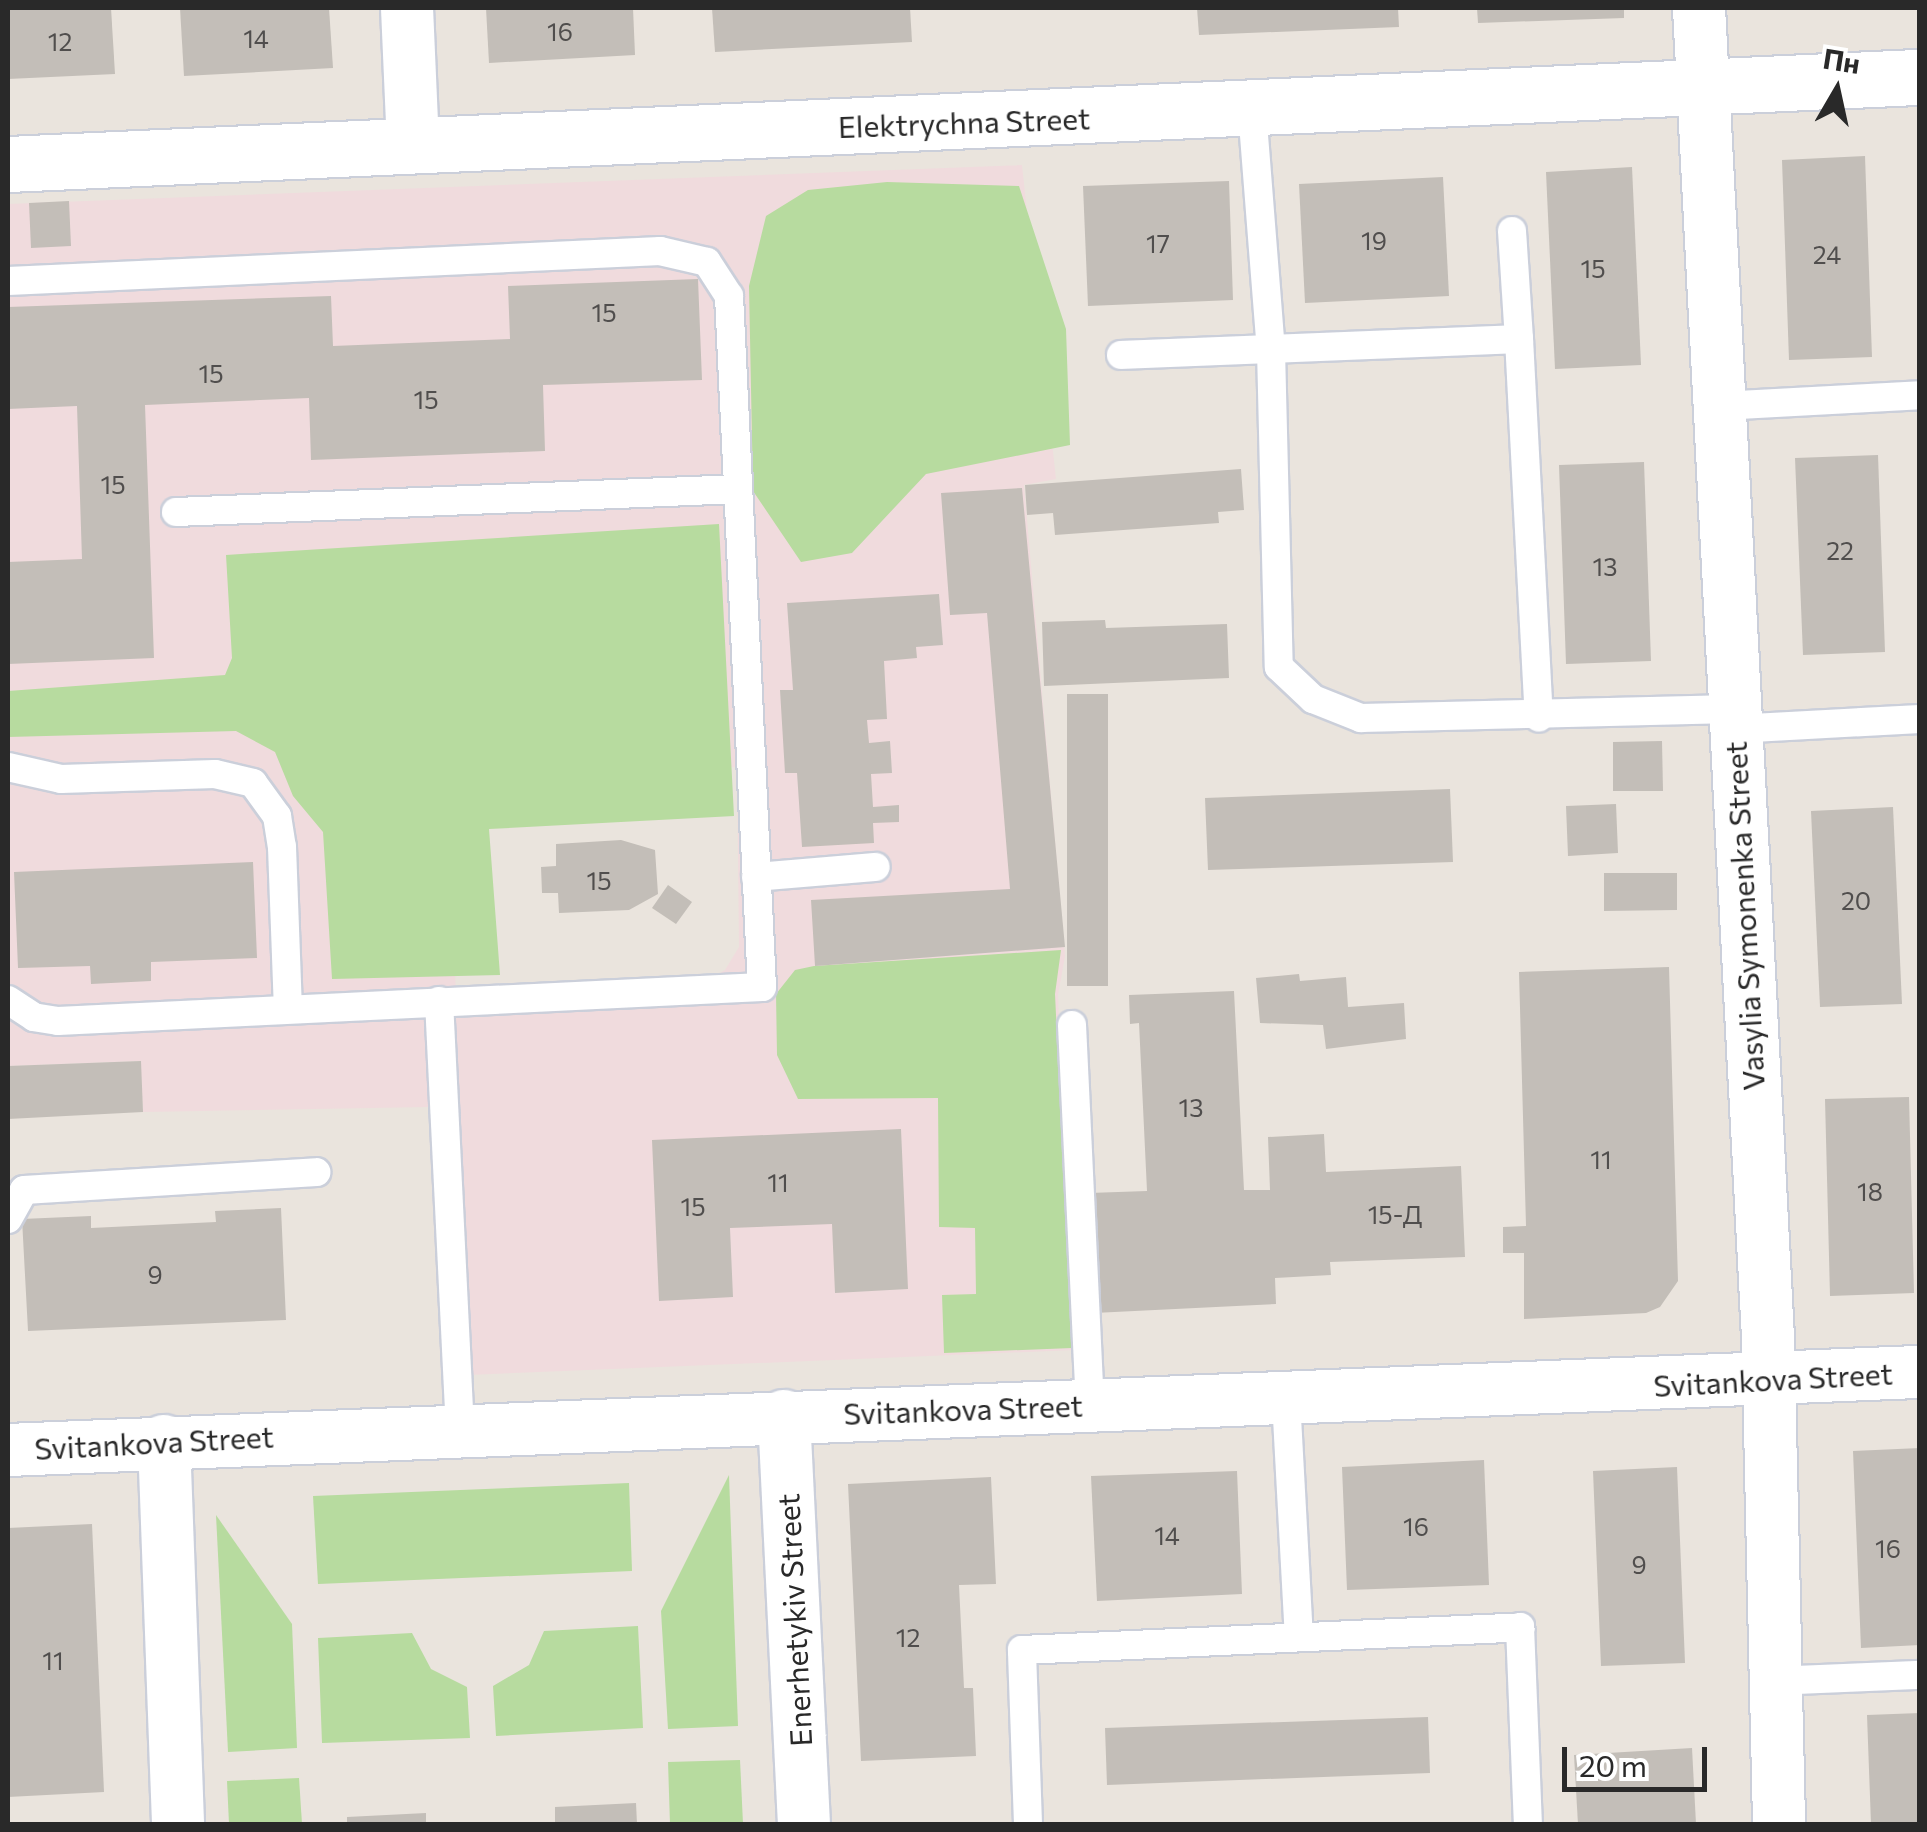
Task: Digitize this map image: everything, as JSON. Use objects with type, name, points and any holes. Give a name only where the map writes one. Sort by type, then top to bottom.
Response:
[{"type":"street","points":[[408,8],[413,144]]},
{"type":"street","name":"Vasylia Symonenka Street","points":[[1699,8],[1770,1379],[1779,1824]]},
{"type":"street","name":"Elektrychna Street","points":[[8,164],[1920,78]]},
{"type":"street","name":"Svitankova Street","points":[[8,1443],[164,1441],[1920,1372]]},
{"type":"street","name":"Enerhetykiv Street","points":[[784,1416],[804,1824]]},
{"type":"street","points":[[164,1441],[178,1824]]},
{"type":"lane","points":[[1252,110],[1272,350],[1279,667],[1312,699],[1361,718],[1920,720]]},
{"type":"lane","points":[[1512,231],[1539,716]]},
{"type":"lane","points":[[8,282],[416,259],[685,253],[707,262],[729,296],[762,987],[58,1021],[34,1017],[8,1000]]},
{"type":"lane","points":[[1121,355],[1519,339]]},
{"type":"lane","points":[[1720,406],[1920,395]]},
{"type":"lane","points":[[176,512],[738,488]]},
{"type":"lane","points":[[8,767],[61,778],[215,774],[253,784],[277,816],[288,1008]]},
{"type":"lane","points":[[756,877],[876,866]]},
{"type":"lane","points":[[439,1001],[460,1427]]},
{"type":"lane","points":[[1072,1025],[1090,1404]]},
{"type":"lane","points":[[8,1219],[24,1190],[316,1172]]},
{"type":"lane","points":[[1286,1398],[1300,1636]]},
{"type":"lane","points":[[1028,1824],[1022,1650],[1520,1627],[1528,1824]]},
{"type":"lane","points":[[1774,1682],[1920,1675]]},
{"type":"shaded area","points":[[1022,165],[1056,479],[1024,485],[1065,956],[1058,995],[1074,1350],[444,1376],[430,1107],[143,1112],[140,1061],[8,1066],[8,204]],"holes":[[[737,767],[739,947],[725,970],[703,983],[456,994],[449,847],[555,775]]]},
{"type":"green space","points":[[887,182],[1019,186],[1066,329],[1070,445],[926,474],[852,553],[801,562],[753,491],[749,286],[766,216],[808,190]]},
{"type":"green space","points":[[719,524],[734,816],[489,829],[500,975],[332,979],[323,832],[293,796],[275,752],[236,731],[8,737],[8,691],[225,675],[232,658],[226,555]]},
{"type":"green space","points":[[1061,950],[1055,994],[1072,1348],[944,1353],[942,1295],[976,1294],[975,1228],[939,1227],[938,1098],[798,1099],[777,1055],[776,994],[795,970],[814,966]]},
{"type":"green space","points":[[729,1475],[738,1726],[668,1729],[661,1611]]},
{"type":"green space","points":[[629,1483],[632,1571],[318,1584],[313,1496]]},
{"type":"green space","points":[[216,1515],[292,1624],[297,1748],[228,1752]]},
{"type":"green space","points":[[638,1626],[643,1728],[496,1736],[493,1686],[529,1665],[544,1631]]},
{"type":"green space","points":[[412,1633],[431,1669],[467,1687],[470,1738],[322,1743],[318,1638]]},
{"type":"green space","points":[[740,1760],[743,1824],[670,1824],[668,1762]]},
{"type":"green space","points":[[299,1778],[302,1824],[229,1824],[227,1781]]},
{"type":"building","points":[[8,8],[111,8],[115,74],[8,79]]},
{"type":"building","points":[[180,8],[329,8],[333,68],[184,76]]},
{"type":"building","points":[[486,8],[633,8],[635,55],[489,63]]},
{"type":"building","points":[[712,8],[910,8],[912,42],[715,52]]},
{"type":"building","points":[[1197,8],[1398,8],[1399,27],[1199,35]]},
{"type":"building","points":[[1477,8],[1624,8],[1624,18],[1478,23]]},
{"type":"building","points":[[1865,156],[1872,357],[1789,360],[1782,160]]},
{"type":"building","points":[[1632,167],[1641,365],[1555,369],[1546,172]]},
{"type":"building","points":[[1443,177],[1449,296],[1305,303],[1299,184]]},
{"type":"building","points":[[1229,181],[1233,300],[1088,306],[1083,186]]},
{"type":"building","points":[[69,201],[71,246],[31,248],[29,203]]},
{"type":"building","points":[[698,279],[702,380],[543,385],[545,451],[311,460],[309,398],[145,405],[154,658],[8,664],[8,562],[82,559],[77,406],[8,409],[8,307],[331,296],[333,346],[510,339],[508,286]]},
{"type":"building","points":[[1878,455],[1885,652],[1803,655],[1795,458]]},
{"type":"building","points":[[1644,462],[1651,661],[1566,664],[1559,465]]},
{"type":"building","points":[[1241,469],[1244,510],[1218,512],[1219,523],[1055,535],[1053,513],[1027,515],[1025,485]]},
{"type":"building","points":[[1022,488],[1065,947],[815,966],[811,900],[1010,889],[987,613],[950,615],[941,493]]},
{"type":"building","points":[[939,594],[943,645],[916,647],[917,658],[884,661],[887,719],[867,720],[869,743],[890,741],[892,773],[871,774],[873,807],[899,805],[899,822],[873,823],[874,843],[802,847],[797,773],[785,773],[780,690],[793,690],[787,603]]},
{"type":"building","points":[[1105,620],[1106,628],[1227,624],[1229,678],[1044,686],[1042,622]]},
{"type":"building","points":[[1067,694],[1108,694],[1108,986],[1067,986]]},
{"type":"building","points":[[1662,741],[1663,791],[1613,791],[1613,742]]},
{"type":"building","points":[[1450,789],[1453,862],[1208,870],[1205,798]]},
{"type":"building","points":[[1616,804],[1618,853],[1568,856],[1566,806]]},
{"type":"building","points":[[1893,807],[1902,1004],[1820,1007],[1811,811]]},
{"type":"building","points":[[621,840],[655,850],[658,894],[629,910],[559,913],[558,893],[542,893],[541,867],[556,866],[556,844]]},
{"type":"building","points":[[253,862],[257,958],[151,962],[151,981],[91,984],[90,966],[18,968],[14,872]]},
{"type":"building","points":[[1604,873],[1677,873],[1677,910],[1604,911]]},
{"type":"building","points":[[668,885],[692,902],[676,924],[652,908]]},
{"type":"building","points":[[1669,967],[1678,1281],[1660,1307],[1646,1313],[1524,1319],[1524,1253],[1503,1253],[1503,1227],[1526,1226],[1519,972]]},
{"type":"building","points":[[1299,974],[1300,981],[1346,977],[1348,1007],[1404,1003],[1406,1039],[1326,1049],[1323,1025],[1260,1023],[1256,978]]},
{"type":"building","points":[[1234,991],[1244,1190],[1270,1190],[1268,1137],[1324,1134],[1326,1172],[1461,1166],[1465,1257],[1330,1262],[1331,1275],[1275,1278],[1276,1304],[1094,1313],[1089,1193],[1147,1191],[1139,1023],[1130,1024],[1129,995]]},
{"type":"building","points":[[141,1061],[143,1112],[8,1119],[8,1066]]},
{"type":"building","points":[[1909,1097],[1914,1293],[1830,1296],[1825,1099]]},
{"type":"building","points":[[901,1129],[908,1289],[835,1293],[832,1224],[730,1228],[733,1297],[659,1301],[652,1140]]},
{"type":"building","points":[[281,1208],[286,1320],[28,1331],[22,1219],[91,1216],[91,1228],[216,1222],[215,1211]]},
{"type":"building","points":[[1920,1448],[1920,1645],[1861,1648],[1853,1451]]},
{"type":"building","points":[[1484,1460],[1489,1585],[1347,1590],[1342,1467]]},
{"type":"building","points":[[1677,1467],[1685,1663],[1601,1666],[1593,1471]]},
{"type":"building","points":[[1237,1471],[1242,1594],[1097,1601],[1091,1476]]},
{"type":"building","points":[[991,1477],[996,1584],[959,1585],[964,1688],[973,1688],[976,1756],[861,1761],[848,1484]]},
{"type":"building","points":[[92,1524],[104,1792],[8,1797],[8,1528]]},
{"type":"building","points":[[1920,1713],[1920,1824],[1871,1824],[1867,1715]]},
{"type":"building","points":[[1428,1717],[1430,1773],[1107,1785],[1105,1728]]},
{"type":"building","points":[[1692,1748],[1696,1824],[1578,1824],[1574,1755]]},
{"type":"building","points":[[636,1803],[637,1824],[555,1824],[555,1807]]},
{"type":"building","points":[[426,1813],[426,1824],[347,1824],[347,1817]]}]
